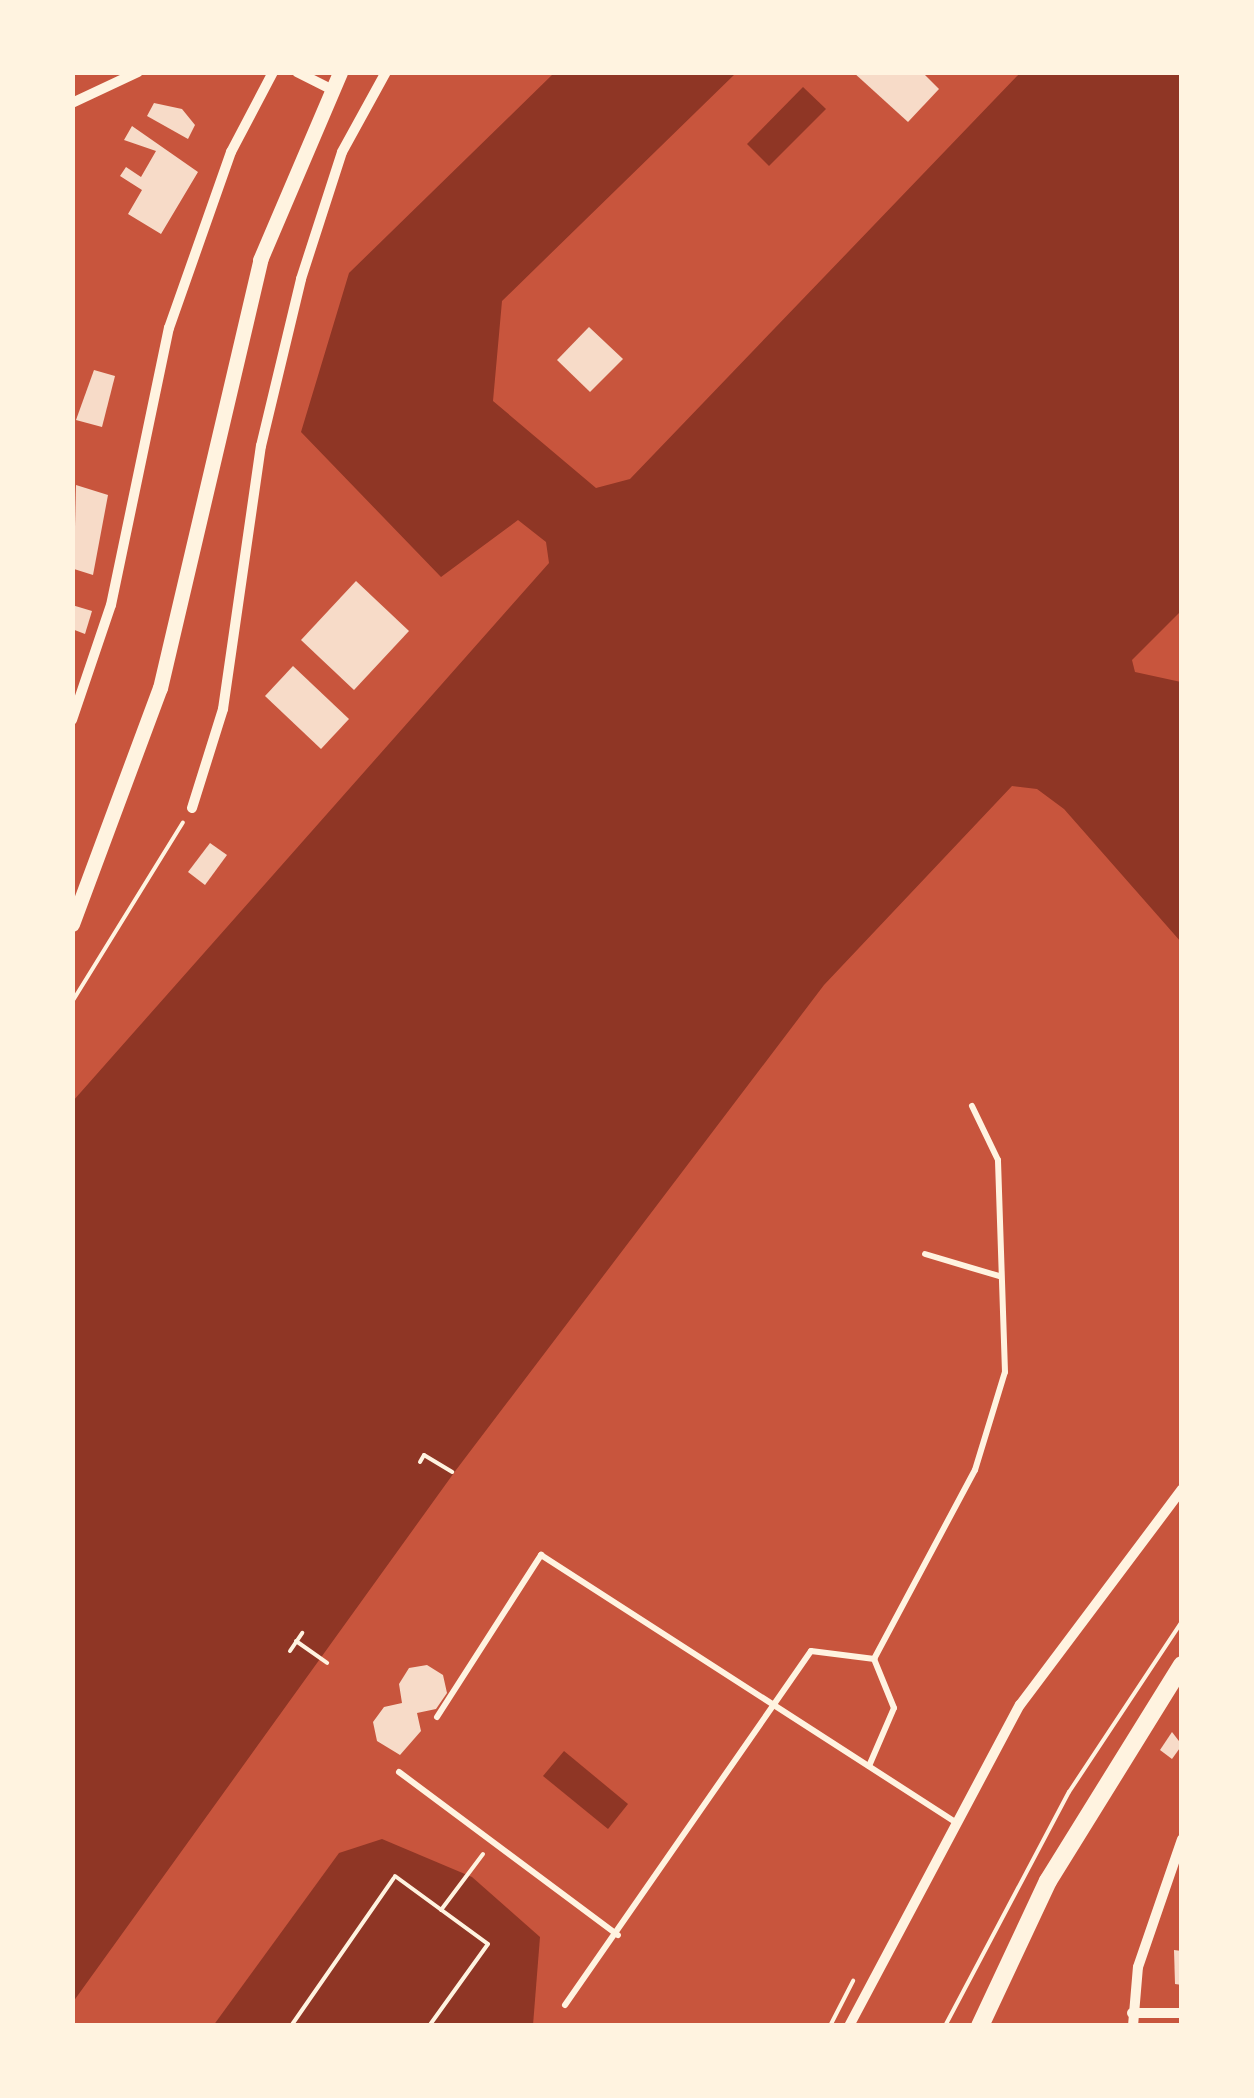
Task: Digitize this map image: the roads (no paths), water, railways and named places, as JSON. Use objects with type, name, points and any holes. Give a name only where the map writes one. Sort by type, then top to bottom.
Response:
[{"type":"main road","points":[[987,2023],[1048,1880],[1182,1665]]},
{"type":"street","points":[[72,104],[138,72]]},
{"type":"street","points":[[72,720],[111,605],[169,328],[231,152],[273,72]]},
{"type":"street","points":[[298,72],[332,90]]},
{"type":"street","points":[[72,924],[160,688],[260,260],[340,72]]},
{"type":"street","points":[[192,808],[223,710],[262,446],[301,279],[342,152],[386,72]]},
{"type":"street","points":[[849,2026],[954,1821],[1109,1576],[1182,1489]]},
{"type":"street","points":[[1182,1839],[1132,2019],[1182,2013]]},
{"type":"lane","points":[[869,1766],[894,1708],[874,1659],[994,1420],[1006,1372],[999,1276],[998,1160],[972,1106]]},
{"type":"lane","points":[[924,1254],[999,1276]]},
{"type":"lane","points":[[437,1717],[541,1555],[954,1821]]},
{"type":"lane","points":[[564,2005],[618,1936],[812,1651],[874,1659]]},
{"type":"lane","points":[[399,1772],[618,1936]]}]
